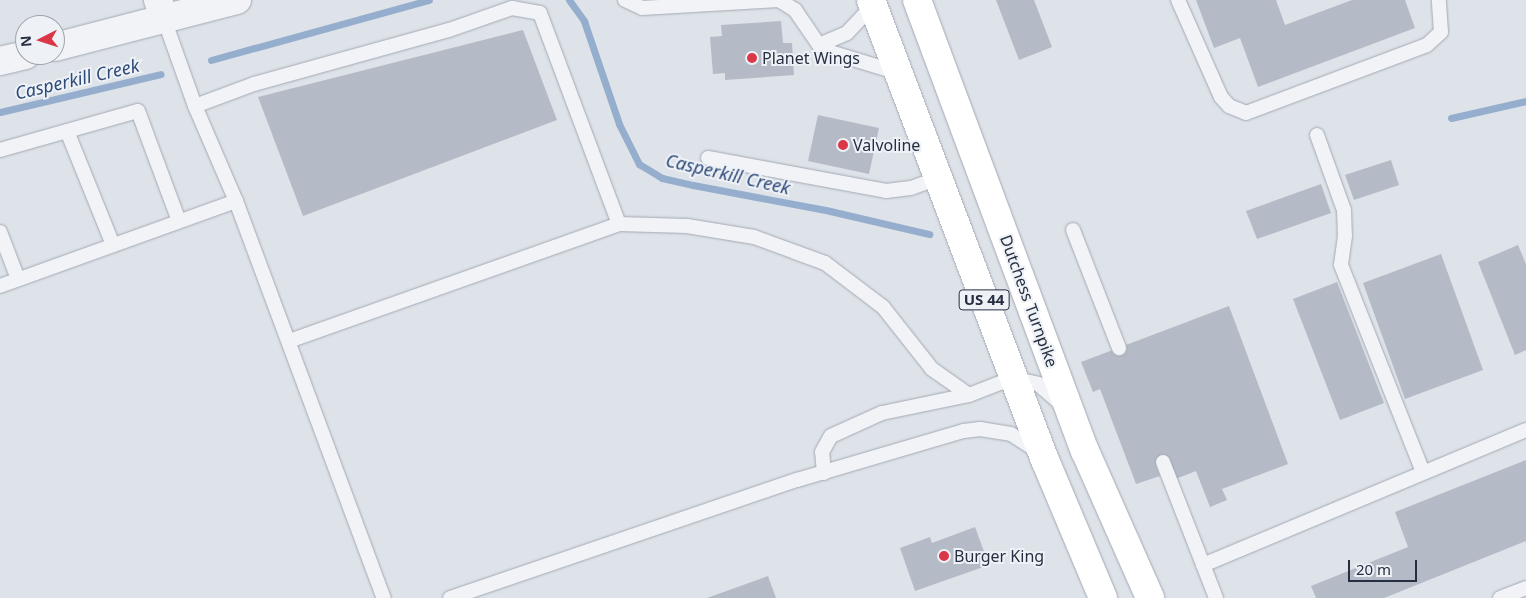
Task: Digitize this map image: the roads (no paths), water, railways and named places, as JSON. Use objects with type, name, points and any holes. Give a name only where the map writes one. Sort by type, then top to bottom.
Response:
[{"type":"highway","name":"Dutchess Turnpike","points":[[917,0],[1085,451],[1150,598]]},
{"type":"highway","name":"US 44","points":[[872,2],[1013,378],[1103,598]]},
{"type":"street","points":[[65,44],[161,10],[237,0]]},
{"type":"street","points":[[0,61],[15,57]]},
{"type":"lane","points":[[625,0],[642,8],[779,0],[795,10],[819,45],[841,57],[899,73]]},
{"type":"lane","points":[[1178,0],[1221,97],[1229,106],[1246,113],[1427,45],[1441,32],[1438,0]]},
{"type":"lane","points":[[819,45],[847,34],[872,2]]},
{"type":"lane","points":[[195,106],[254,84],[449,30],[512,8],[540,14],[619,224]]},
{"type":"lane","points":[[161,10],[195,106],[236,201],[384,598]]},
{"type":"lane","points":[[0,150],[138,111],[180,221]]},
{"type":"lane","points":[[67,131],[113,245]]},
{"type":"lane","points":[[1317,135],[1344,210],[1345,236],[1341,265],[1423,472]]},
{"type":"lane","points":[[708,158],[886,190],[911,188],[938,178]]},
{"type":"lane","points":[[0,286],[236,201]]},
{"type":"lane","points":[[289,342],[488,271],[561,242],[619,224],[643,223],[707,229],[754,237],[825,262],[883,307],[932,369],[969,395]]},
{"type":"lane","points":[[1073,230],[1119,348]]},
{"type":"lane","points":[[0,232],[18,279]]},
{"type":"lane","points":[[824,474],[822,461],[825,443],[838,431],[882,413],[969,395],[1013,378],[1038,384],[1058,401],[1085,451]]},
{"type":"lane","points":[[450,598],[824,474],[948,435],[980,429],[1025,440],[1045,460]]},
{"type":"lane","points":[[1203,564],[1526,430]]},
{"type":"lane","points":[[1163,462],[1216,598]]},
{"type":"lane","points":[[1500,598],[1526,588]]},
{"type":"waterway","name":"Casperkill Creek","points":[[211,60],[429,0]]},
{"type":"waterway","name":"Casperkill Creek","points":[[569,0],[584,21],[619,124],[639,164],[662,178],[830,211],[929,234]]},
{"type":"waterway","name":"Casperkill Creek","points":[[0,112],[161,74]]},
{"type":"waterway","name":"Casperkill Creek","points":[[1451,118],[1526,101]]},
{"type":"place","name":"Planet Wings","points":[[752,58]]},
{"type":"place","name":"Valvoline","points":[[843,145]]},
{"type":"place","name":"Burger King","points":[[944,556]]}]
